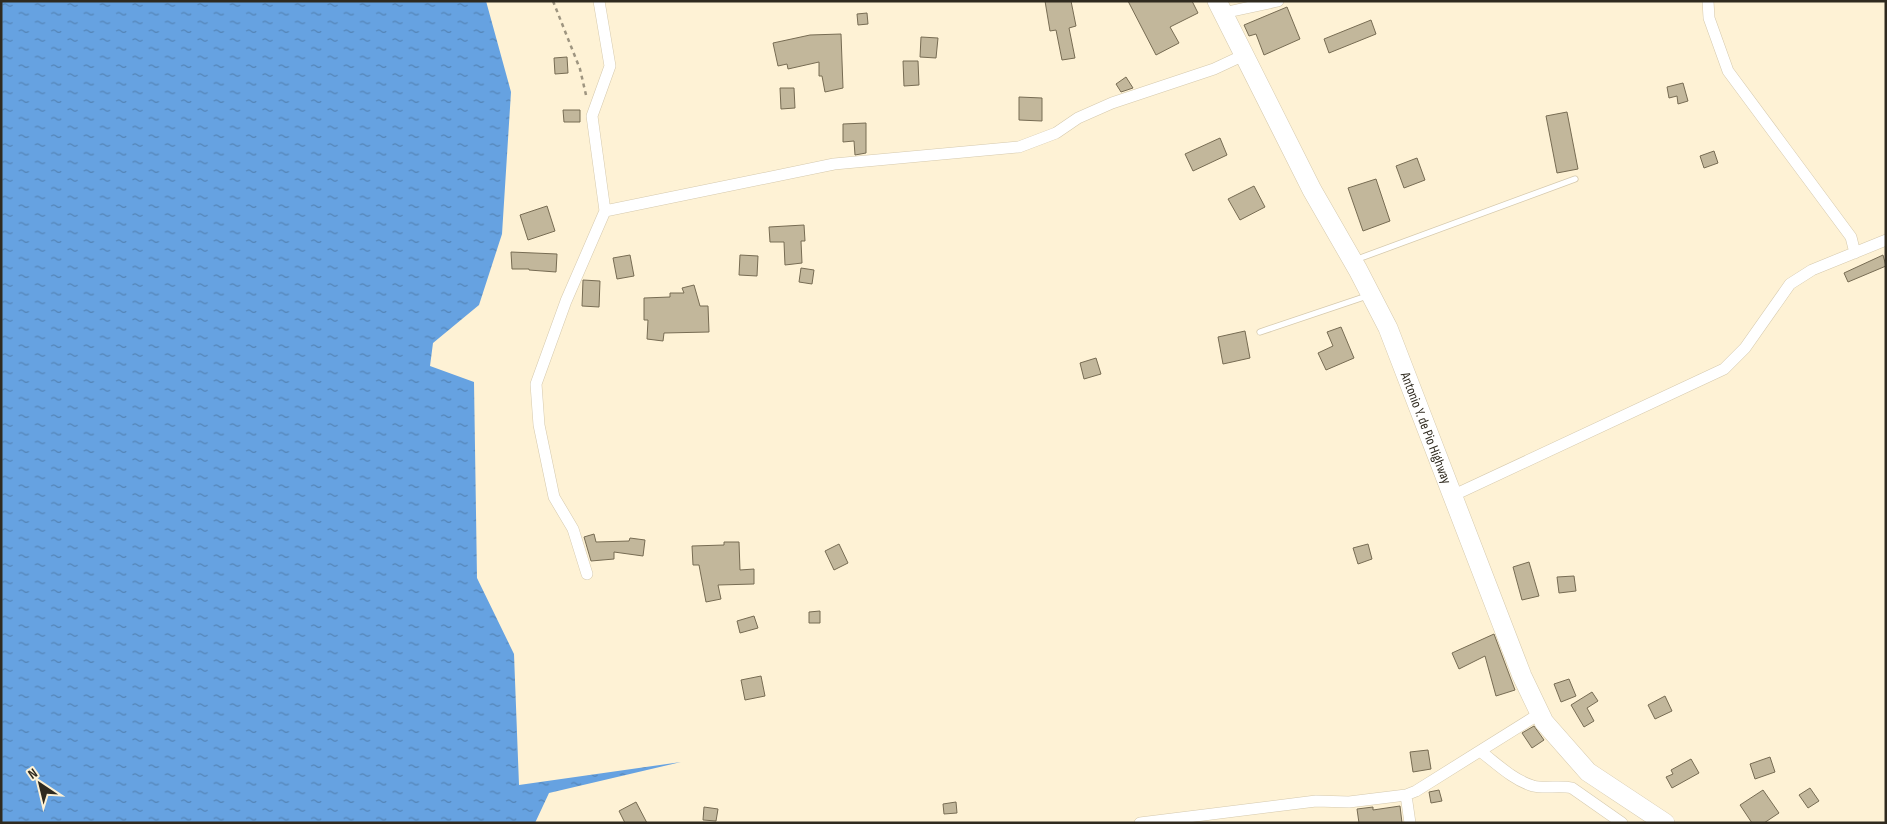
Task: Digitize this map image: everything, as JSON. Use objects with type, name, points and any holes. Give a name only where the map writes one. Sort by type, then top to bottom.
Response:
[{"type":"highway","name":"Antonio Y. de Pio Highway","points":[[1220,7],[1312,190],[1353,261],[1388,328],[1522,676],[1539,714],[1588,772],[1665,823]]},
{"type":"street","points":[[587,574],[573,529],[554,497],[539,425],[536,384],[566,301],[605,211],[592,116],[610,66],[599,1]]},
{"type":"street","points":[[1220,7],[1278,1]]},
{"type":"street","points":[[1708,1],[1709,18],[1728,71],[1851,236],[1855,253]]},
{"type":"street","points":[[605,211],[834,164],[1019,147],[1056,133],[1078,118],[1112,103],[1214,69],[1244,55]]},
{"type":"street","points":[[1452,496],[1724,368],[1745,348],[1790,284],[1812,270],[1886,240]]},
{"type":"street","points":[[1140,823],[1316,801],[1349,802],[1406,795],[1539,714]]},
{"type":"street","points":[[1480,751],[1513,776],[1534,786],[1563,786],[1572,788],[1622,823]]},
{"type":"street","points":[[1406,795],[1410,823]]},
{"type":"lane","points":[[1353,261],[1575,179]]},
{"type":"lane","points":[[1260,332],[1371,295]]},
{"type":"path","points":[[553,1],[580,69],[592,116]]},
{"type":"water","points":[[1,1],[486,1],[511,92],[502,234],[479,305],[433,343],[430,366],[474,382],[477,578],[514,654],[519,785],[681,762],[549,793],[535,823],[1,823]]},
{"type":"building","points":[[1045,1],[1071,1],[1076,26],[1069,28],[1075,58],[1062,60],[1056,30],[1050,31]]},
{"type":"building","points":[[1128,1],[1192,1],[1198,13],[1170,27],[1179,43],[1156,55]]},
{"type":"building","points":[[1287,7],[1300,39],[1264,55],[1256,34],[1249,36],[1244,25]]},
{"type":"building","points":[[867,13],[868,24],[858,25],[857,14]]},
{"type":"building","points":[[1371,20],[1376,34],[1329,53],[1324,39]]},
{"type":"building","points":[[841,34],[843,88],[825,92],[822,76],[819,76],[819,62],[788,69],[787,64],[778,66],[773,43],[810,35]]},
{"type":"building","points":[[921,37],[938,38],[936,58],[920,57]]},
{"type":"building","points":[[567,57],[568,73],[555,74],[554,58]]},
{"type":"building","points":[[903,61],[918,61],[919,85],[904,86]]},
{"type":"building","points":[[1126,77],[1133,88],[1121,92],[1116,84]]},
{"type":"building","points":[[1683,83],[1688,101],[1678,104],[1677,96],[1669,98],[1667,87]]},
{"type":"building","points":[[780,88],[794,88],[795,108],[781,109]]},
{"type":"building","points":[[1019,97],[1042,98],[1042,121],[1019,120]]},
{"type":"building","points":[[563,110],[580,110],[580,122],[564,122]]},
{"type":"building","points":[[1567,112],[1578,169],[1557,173],[1546,116]]},
{"type":"building","points":[[866,123],[866,153],[855,155],[854,141],[843,142],[843,124]]},
{"type":"building","points":[[1220,138],[1227,155],[1193,171],[1185,154]]},
{"type":"building","points":[[1714,151],[1718,163],[1704,168],[1700,156]]},
{"type":"building","points":[[1417,158],[1425,180],[1404,188],[1396,166]]},
{"type":"building","points":[[1376,179],[1390,221],[1363,231],[1348,188]]},
{"type":"building","points":[[1254,186],[1265,207],[1240,220],[1228,199]]},
{"type":"building","points":[[547,206],[555,231],[528,240],[520,215]]},
{"type":"building","points":[[804,225],[805,241],[801,241],[802,263],[785,265],[784,242],[770,242],[769,227]]},
{"type":"building","points":[[511,252],[557,254],[556,272],[512,269]]},
{"type":"building","points":[[630,255],[634,276],[617,279],[613,258]]},
{"type":"building","points":[[740,255],[758,256],[757,276],[739,275]]},
{"type":"building","points":[[1883,255],[1886,266],[1848,282],[1844,273]]},
{"type":"building","points":[[801,268],[814,270],[812,284],[799,282]]},
{"type":"building","points":[[583,280],[600,281],[599,307],[582,306]]},
{"type":"building","points":[[694,285],[700,306],[708,306],[709,332],[664,333],[663,341],[647,339],[648,320],[644,320],[644,298],[670,297],[670,293],[684,293],[682,288]]},
{"type":"building","points":[[1341,327],[1354,358],[1326,370],[1318,353],[1333,346],[1327,332]]},
{"type":"building","points":[[1245,331],[1250,358],[1223,364],[1218,337]]},
{"type":"building","points":[[1096,358],[1101,374],[1084,379],[1080,363]]},
{"type":"building","points":[[594,534],[596,542],[629,541],[630,538],[645,540],[643,556],[614,552],[614,559],[591,561],[584,537]]},
{"type":"building","points":[[724,542],[739,542],[740,570],[754,569],[754,584],[718,585],[721,599],[706,602],[699,565],[693,565],[692,546],[724,545]]},
{"type":"building","points":[[839,544],[848,563],[834,570],[825,551]]},
{"type":"building","points":[[1368,544],[1372,559],[1358,564],[1353,548]]},
{"type":"building","points":[[1529,562],[1539,596],[1522,600],[1513,567]]},
{"type":"building","points":[[1574,576],[1576,591],[1559,593],[1557,577]]},
{"type":"building","points":[[820,611],[820,623],[809,623],[809,612]]},
{"type":"building","points":[[754,616],[758,628],[740,633],[737,621]]},
{"type":"building","points":[[1494,634],[1515,690],[1496,696],[1485,656],[1459,669],[1452,653]]},
{"type":"building","points":[[761,676],[765,696],[745,700],[741,680]]},
{"type":"building","points":[[1569,679],[1576,696],[1561,702],[1554,684]]},
{"type":"building","points":[[1592,692],[1598,701],[1587,708],[1594,721],[1584,727],[1571,705]]},
{"type":"building","points":[[1665,696],[1672,711],[1655,719],[1648,705]]},
{"type":"building","points":[[1534,726],[1544,740],[1532,748],[1522,733]]},
{"type":"building","points":[[1428,750],[1431,769],[1413,772],[1410,752]]},
{"type":"building","points":[[1770,757],[1775,772],[1755,779],[1750,764]]},
{"type":"building","points":[[1691,759],[1699,773],[1672,788],[1666,777],[1673,774],[1671,770]]},
{"type":"building","points":[[1810,788],[1819,801],[1808,808],[1799,795]]},
{"type":"building","points":[[1439,790],[1442,801],[1431,803],[1429,792]]},
{"type":"building","points":[[1763,790],[1779,813],[1764,823],[1752,823],[1740,805]]},
{"type":"building","points":[[636,802],[647,823],[625,823],[619,811]]},
{"type":"building","points":[[956,802],[957,813],[944,814],[943,804]]},
{"type":"building","points":[[1400,806],[1402,823],[1359,823],[1357,809],[1373,807],[1373,810]]},
{"type":"building","points":[[704,807],[718,809],[716,821],[703,820]]}]
